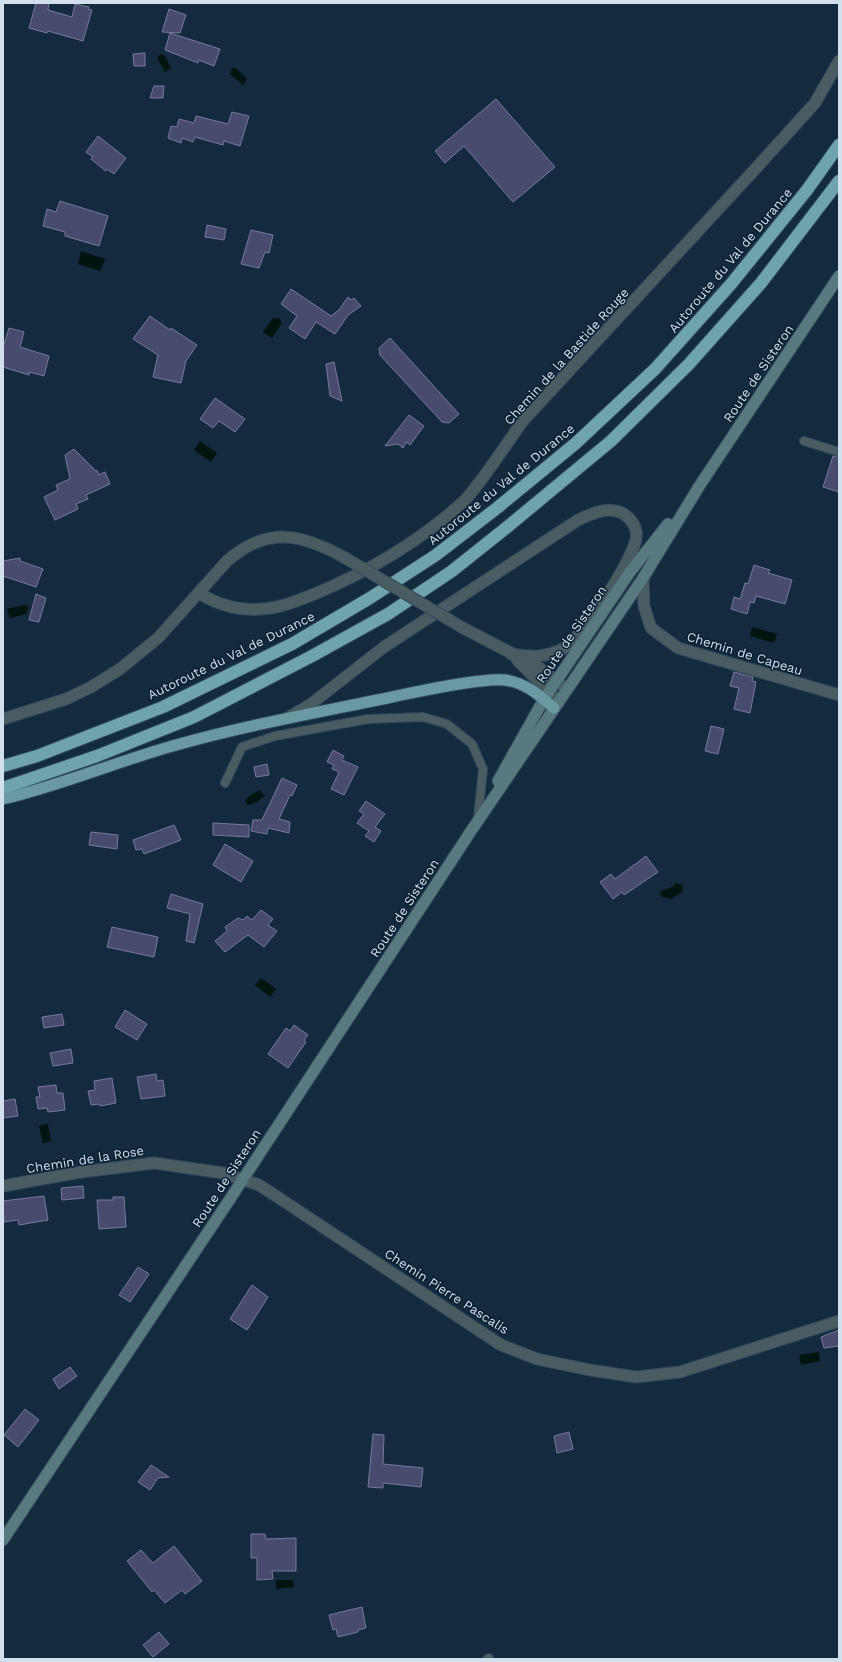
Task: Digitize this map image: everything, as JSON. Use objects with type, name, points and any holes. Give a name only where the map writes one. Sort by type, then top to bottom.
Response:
[{"type":"highway","name":"Autoroute du Val de Durance","points":[[3,766],[37,756],[163,707],[292,644],[370,598],[436,555],[497,508],[576,442],[654,369],[731,284],[807,190],[839,145]]},
{"type":"highway","points":[[3,788],[97,756],[194,717],[312,656],[388,614],[452,571],[611,441],[689,364],[761,283],[839,181]]},
{"type":"highway","points":[[3,799],[32,792],[175,745],[286,718],[454,685],[503,680],[523,685],[547,696],[557,705]]},
{"type":"main road","name":"Route de Sisteron","points":[[3,1540],[471,831],[642,578],[700,484],[839,276]]},
{"type":"main road","name":"Route de Sisteron","points":[[471,831],[506,765],[547,696],[630,572],[700,484]]},
{"type":"street","name":"Chemin de la Bastide Rouge","points":[[199,593],[220,605],[245,610],[262,610],[278,607],[332,586],[387,559],[420,537],[466,499],[500,455],[522,422],[815,103],[839,61]]},
{"type":"street","points":[[286,718],[311,704],[384,647],[578,520],[604,510],[618,511],[630,518],[636,527],[637,539],[632,552],[616,581],[576,638],[564,648],[547,655],[530,657],[511,654]]},
{"type":"street","points":[[3,719],[66,699],[91,687],[120,669],[158,638],[236,553],[257,541],[281,536],[307,540],[319,544],[463,628],[538,668],[567,689]]},
{"type":"street","name":"Chemin de Capeau","points":[[642,578],[644,606],[651,628],[678,648],[839,695]]},
{"type":"street","points":[[511,654],[547,696]]},
{"type":"street","name":"Chemin de la Rose","points":[[3,1186],[81,1172],[154,1163],[223,1173],[243,1178]]},
{"type":"street","name":"Chemin Pierre Pascalis","points":[[243,1178],[259,1185],[502,1345],[537,1359],[590,1370],[636,1376],[680,1372],[839,1321]]},
{"type":"lane","points":[[804,441],[839,452]]},
{"type":"lane","points":[[224,783],[242,747],[275,736],[368,719],[423,717],[446,724],[472,744],[483,769],[478,818]]},
{"type":"shaded area","points":[[160,54],[164,55],[171,68],[165,72],[157,58]]},
{"type":"shaded area","points":[[232,68],[236,68],[247,79],[243,85],[230,74]]},
{"type":"shaded area","points":[[81,251],[105,259],[100,271],[78,264]]},
{"type":"shaded area","points":[[273,318],[279,318],[282,323],[272,338],[263,332]]},
{"type":"shaded area","points":[[200,441],[217,453],[211,462],[194,450]]},
{"type":"shaded area","points":[[24,605],[29,607],[26,614],[10,618],[7,609]]},
{"type":"shaded area","points":[[752,627],[777,634],[774,643],[750,636]]},
{"type":"shaded area","points":[[260,790],[264,796],[257,802],[248,805],[245,800]]},
{"type":"shaded area","points":[[676,883],[682,885],[682,892],[671,899],[662,897],[660,893],[661,891],[672,887]]},
{"type":"shaded area","points":[[261,978],[276,989],[270,997],[255,985]]},
{"type":"shaded area","points":[[48,1124],[51,1141],[43,1143],[39,1126]]},
{"type":"shaded area","points":[[819,1352],[820,1361],[801,1365],[799,1355]]},
{"type":"shaded area","points":[[276,1580],[292,1580],[294,1587],[276,1589]]},
{"type":"building","points":[[36,3],[49,3],[48,10],[72,17],[75,4],[89,7],[88,9],[92,10],[83,41],[48,31],[47,33],[29,28]]},
{"type":"building","points":[[169,9],[186,15],[180,33],[162,32]]},
{"type":"building","points":[[170,33],[220,49],[214,66],[199,60],[198,63],[165,50]]},
{"type":"building","points":[[145,53],[145,66],[134,66],[133,54]]},
{"type":"building","points":[[154,86],[164,86],[163,98],[150,98]]},
{"type":"building","points":[[496,99],[555,167],[513,202],[464,146],[445,163],[435,151]]},
{"type":"building","points":[[232,112],[249,116],[240,146],[224,141],[223,145],[195,137],[193,142],[182,138],[181,143],[168,138],[171,126],[177,127],[179,119],[194,123],[196,116],[228,124]]},
{"type":"building","points":[[98,136],[126,158],[114,174],[107,169],[106,171],[91,159],[93,157],[86,152]]},
{"type":"building","points":[[60,201],[108,216],[99,246],[65,236],[65,232],[43,226],[47,209],[56,212]]},
{"type":"building","points":[[207,225],[226,229],[224,240],[205,237]]},
{"type":"building","points":[[251,230],[273,235],[269,253],[265,252],[259,268],[241,264]]},
{"type":"building","points":[[291,289],[331,316],[339,310],[348,297],[351,300],[354,298],[361,306],[348,315],[335,334],[316,322],[305,339],[289,328],[297,316],[281,304]]},
{"type":"building","points":[[150,316],[170,330],[171,328],[197,345],[186,361],[181,383],[153,377],[158,355],[133,339]]},
{"type":"building","points":[[9,328],[24,332],[20,347],[49,356],[44,376],[29,372],[29,375],[3,367],[3,348]]},
{"type":"building","points":[[390,338],[459,414],[449,423],[442,422],[380,355],[379,348]]},
{"type":"building","points":[[334,362],[342,401],[330,396],[326,364]]},
{"type":"building","points":[[215,398],[245,419],[235,432],[219,421],[213,428],[200,419]]},
{"type":"building","points":[[409,415],[424,426],[410,445],[406,442],[403,448],[398,444],[385,446]]},
{"type":"building","points":[[74,449],[96,471],[97,470],[99,475],[105,472],[110,484],[86,495],[88,499],[76,504],[78,509],[55,520],[44,497],[58,490],[56,485],[70,479],[65,455]]},
{"type":"building","points":[[833,456],[839,457],[839,492],[823,487]]},
{"type":"building","points":[[20,558],[20,561],[43,569],[36,587],[3,576],[3,561]]},
{"type":"building","points":[[754,565],[770,570],[768,573],[792,580],[785,604],[756,596],[754,603],[750,602],[747,614],[731,609],[734,597],[740,599],[745,583],[748,584]]},
{"type":"building","points":[[36,594],[46,598],[39,622],[29,620]]},
{"type":"building","points":[[734,672],[753,677],[752,681],[756,682],[750,713],[734,709],[739,688],[730,686]]},
{"type":"building","points":[[711,726],[724,729],[718,754],[705,751]]},
{"type":"building","points":[[333,750],[344,756],[342,760],[358,767],[344,795],[331,789],[339,772],[332,769],[334,765],[327,762]]},
{"type":"building","points":[[267,764],[269,775],[256,777],[254,767]]},
{"type":"building","points":[[282,778],[297,785],[292,796],[290,795],[279,819],[290,822],[289,833],[268,828],[267,834],[251,831],[253,820],[262,820]]},
{"type":"building","points":[[366,801],[385,814],[375,827],[381,831],[374,842],[365,836],[369,831],[357,823],[364,814],[359,811]]},
{"type":"building","points":[[213,823],[249,825],[249,837],[213,835]]},
{"type":"building","points":[[174,825],[181,840],[144,854],[142,849],[136,850],[133,840]]},
{"type":"building","points":[[91,832],[118,835],[117,849],[89,845]]},
{"type":"building","points":[[225,844],[253,861],[241,882],[213,865]]},
{"type":"building","points":[[646,856],[658,872],[624,895],[622,892],[613,899],[600,882],[611,874],[615,879]]},
{"type":"building","points":[[171,894],[203,904],[194,943],[186,941],[190,914],[167,908]]},
{"type":"building","points":[[261,910],[273,919],[268,925],[277,931],[264,947],[248,935],[225,952],[215,941],[227,931],[225,927],[238,918],[243,920],[247,916],[252,920]]},
{"type":"building","points":[[112,927],[158,937],[154,957],[107,947]]},
{"type":"building","points":[[125,1010],[147,1024],[137,1040],[115,1027]]},
{"type":"building","points":[[62,1014],[64,1025],[44,1028],[42,1017]]},
{"type":"building","points":[[294,1025],[308,1035],[304,1040],[306,1042],[288,1068],[268,1054],[286,1028],[290,1031]]},
{"type":"building","points":[[71,1049],[73,1063],[53,1066],[50,1053]]},
{"type":"building","points":[[156,1074],[157,1081],[163,1080],[165,1096],[141,1099],[137,1077]]},
{"type":"building","points":[[112,1078],[116,1103],[100,1106],[99,1104],[91,1105],[88,1091],[95,1090],[94,1081]]},
{"type":"building","points":[[56,1085],[57,1093],[63,1093],[65,1110],[48,1112],[47,1108],[38,1109],[36,1097],[40,1097],[38,1087]]},
{"type":"building","points":[[15,1099],[18,1116],[3,1118],[3,1101]]},
{"type":"building","points":[[83,1186],[84,1198],[62,1200],[61,1188]]},
{"type":"building","points":[[44,1196],[48,1220],[19,1225],[18,1220],[4,1222],[3,1201]]},
{"type":"building","points":[[113,1197],[124,1197],[126,1227],[99,1229],[97,1200],[113,1200]]},
{"type":"building","points":[[138,1267],[149,1274],[130,1302],[119,1295]]},
{"type":"building","points":[[252,1285],[268,1297],[247,1330],[230,1319]]},
{"type":"building","points":[[839,1330],[839,1346],[824,1348],[821,1337]]},
{"type":"building","points":[[70,1367],[77,1376],[59,1389],[53,1379]]},
{"type":"building","points":[[25,1409],[39,1420],[18,1447],[4,1435]]},
{"type":"building","points":[[569,1432],[573,1449],[557,1453],[554,1436]]},
{"type":"building","points":[[373,1434],[384,1435],[383,1464],[423,1468],[421,1487],[383,1483],[383,1488],[368,1487]]},
{"type":"building","points":[[151,1465],[169,1477],[158,1478],[150,1490],[138,1482]]},
{"type":"building","points":[[251,1534],[265,1534],[266,1539],[296,1538],[296,1571],[272,1571],[273,1579],[257,1580],[257,1558],[251,1558]]},
{"type":"building","points":[[174,1546],[202,1581],[185,1594],[182,1590],[165,1603],[154,1590],[152,1592],[127,1561],[141,1550],[153,1563]]},
{"type":"building","points":[[362,1607],[366,1628],[358,1630],[358,1632],[338,1637],[336,1629],[333,1630],[329,1615]]},
{"type":"building","points":[[159,1632],[169,1644],[153,1657],[143,1645]]}]
